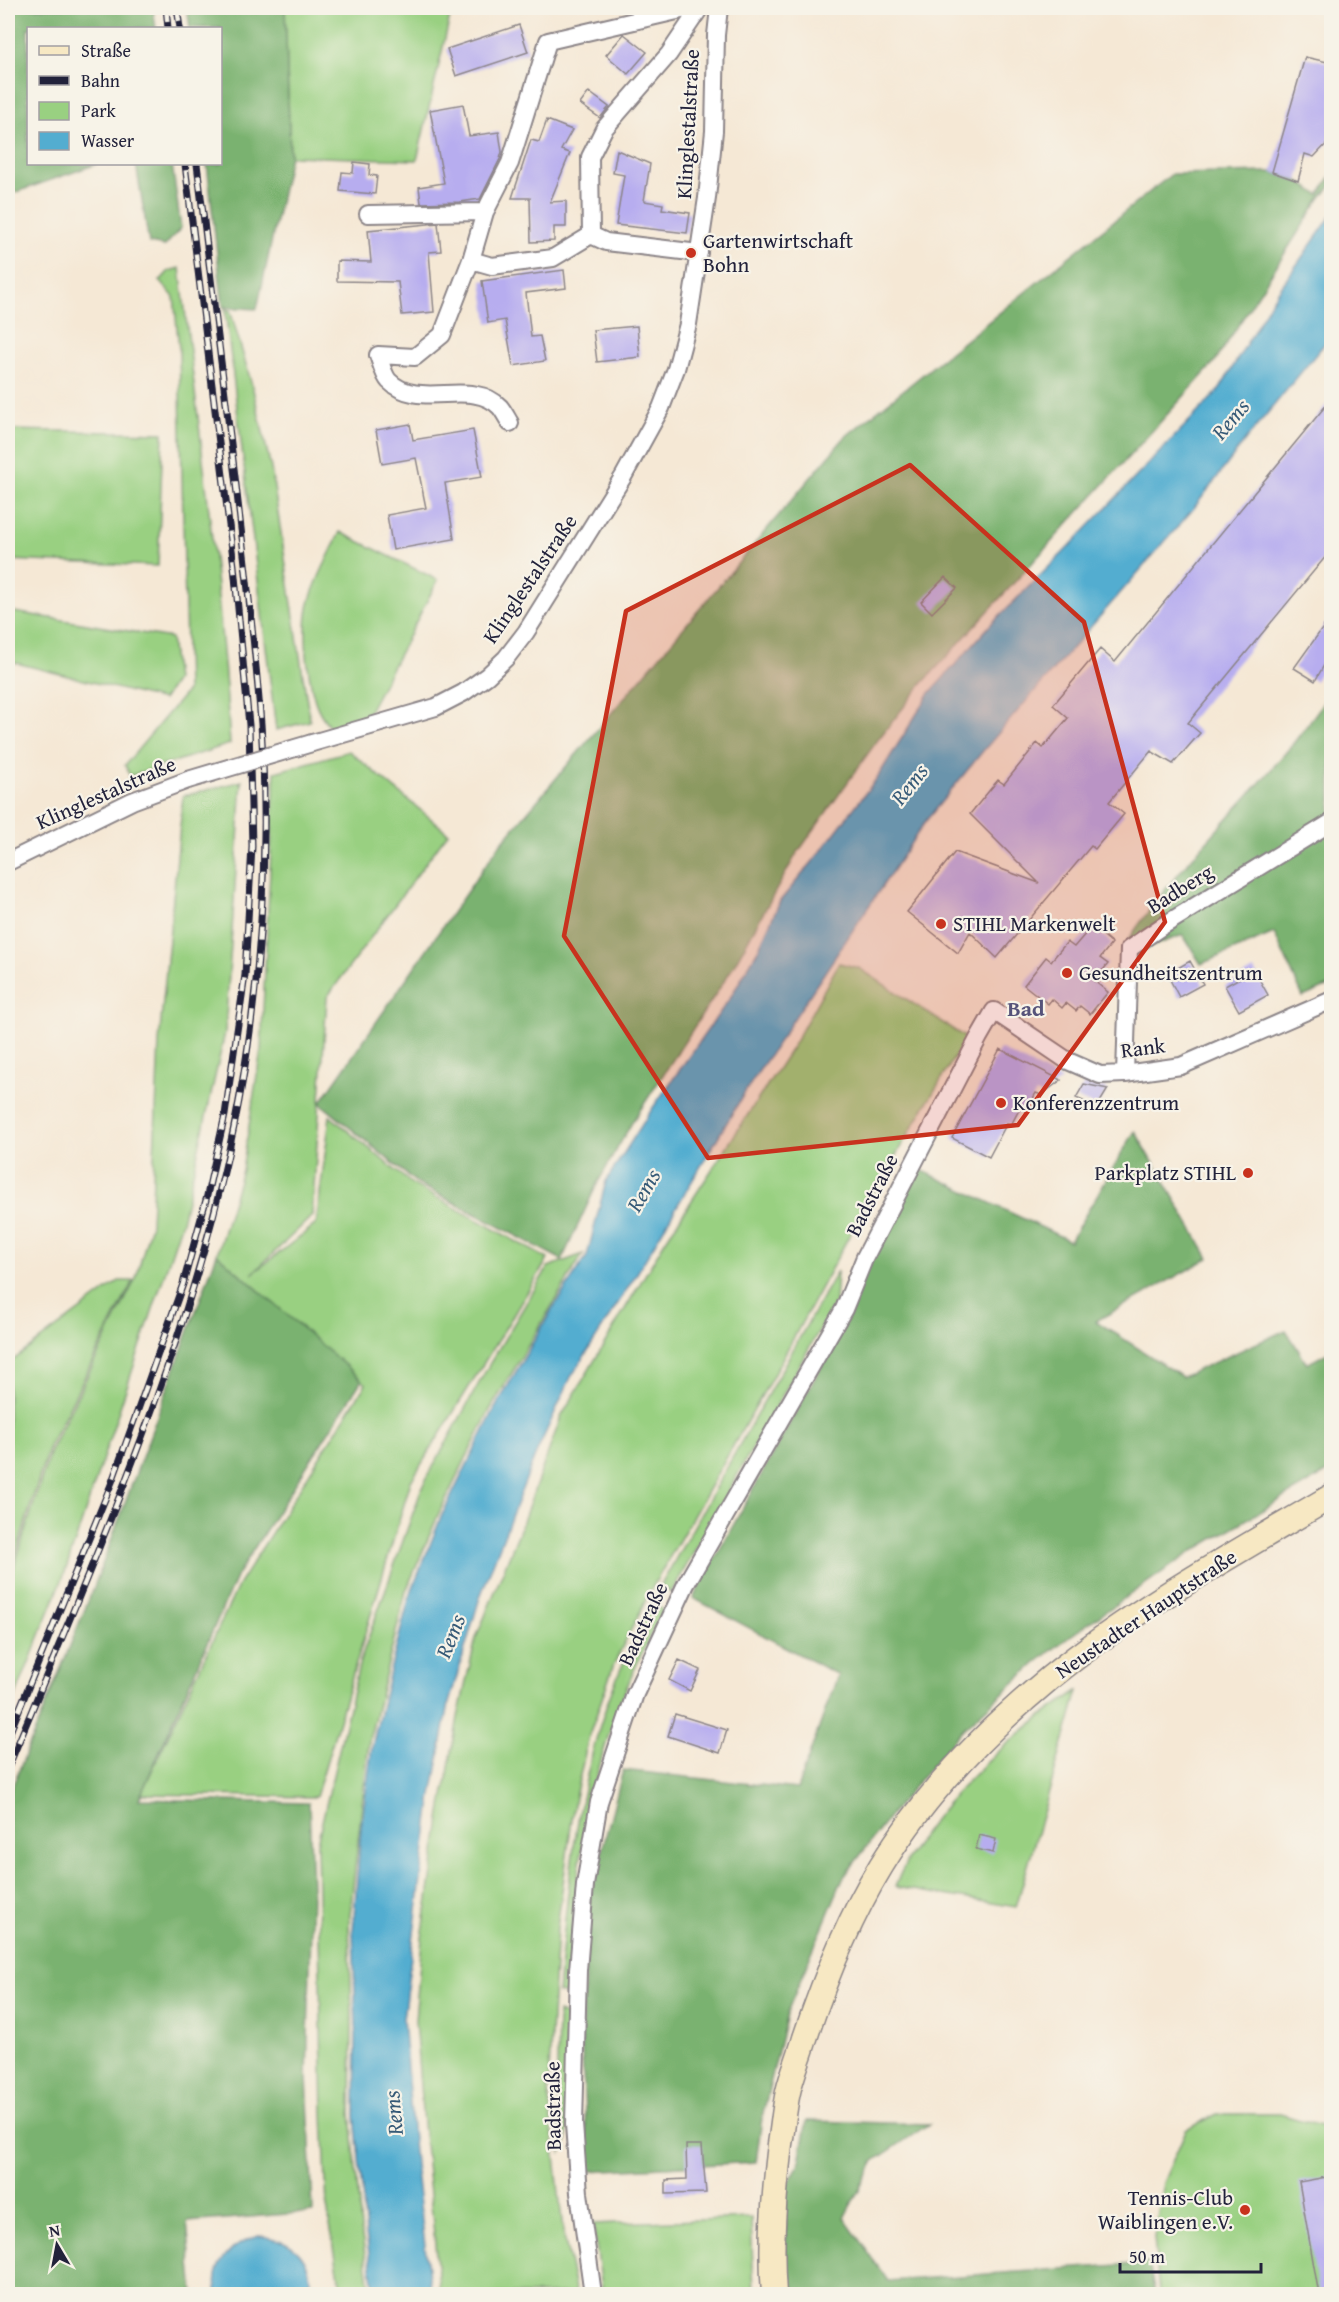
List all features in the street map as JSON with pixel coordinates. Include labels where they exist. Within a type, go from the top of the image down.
[{"type":"street","points":[[510,423],[500,407],[484,397],[458,393],[412,394],[389,381],[378,355],[415,357],[442,335],[471,260],[485,212],[510,163],[548,41],[690,8]]},
{"type":"street","points":[[591,235],[590,157],[604,129],[669,54],[700,8]]},
{"type":"street","name":"Klinglestalstraße","points":[[8,862],[132,801],[188,780],[436,707],[487,676],[506,658],[526,632],[616,487],[661,408],[676,369],[688,324],[707,198],[714,131],[716,35],[719,8]]},
{"type":"street","points":[[368,214],[485,212]]},
{"type":"street","points":[[471,260],[492,266],[553,258],[591,235]]},
{"type":"street","points":[[591,235],[606,242],[699,253]]},
{"type":"street","name":"Badberg","points":[[1125,1074],[1129,949],[1332,822]]},
{"type":"street","name":"Rank","points":[[979,1037],[994,1011],[1068,1061],[1100,1075],[1125,1074],[1181,1066],[1332,1000]]},
{"type":"street","name":"Badstraße","points":[[593,2295],[579,2193],[574,2124],[576,2003],[585,1885],[599,1802],[635,1694],[686,1584],[844,1309],[865,1257],[979,1037]]},
{"type":"street","name":"Neustadter Hauptstraße","points":[[774,2295],[772,2215],[788,2093],[825,1977],[881,1866],[913,1820],[948,1778],[998,1725],[1051,1677],[1188,1581],[1332,1496]]},
{"type":"highlighted area","points":[[910,465],[1084,622],[1165,922],[1018,1125],[708,1158],[564,936],[626,611]]},
{"type":"green space","points":[[8,8],[153,8],[156,27],[27,27],[27,165],[94,165],[8,195]]},
{"type":"green space","points":[[187,8],[285,8],[290,156],[257,309],[223,307],[207,165],[222,165],[222,27],[190,27]]},
{"type":"green space","points":[[285,8],[452,8],[417,160],[290,156]]},
{"type":"green space","points":[[136,165],[172,165],[181,228],[165,246],[149,243]]},
{"type":"green space","points":[[1272,172],[1298,181],[1319,195],[1331,176],[1331,187],[1321,197],[1214,363],[922,684],[877,741],[796,855],[730,972],[633,1121],[597,1184],[562,1260],[417,1183],[320,1103],[498,847],[845,437],[1172,174]]},
{"type":"green space","points":[[180,268],[215,565],[230,744],[130,776],[125,765],[187,691],[179,349],[174,297],[160,281],[169,271]]},
{"type":"green space","points":[[225,309],[230,310],[252,385],[271,468],[310,721],[276,730]]},
{"type":"green space","points":[[8,430],[163,433],[158,566],[8,560]]},
{"type":"green space","points":[[340,532],[438,580],[367,715],[331,728],[318,708],[312,690],[306,650],[306,623],[313,591]]},
{"type":"green space","points":[[8,611],[171,638],[176,680],[163,700],[8,661]]},
{"type":"green space","points":[[1331,692],[1331,985],[1303,997],[1274,933],[1201,964],[1183,935],[1136,952],[1127,942],[1145,916],[1184,867],[1287,751]]},
{"type":"green space","points":[[349,751],[448,833],[327,997],[312,1216],[252,1274],[316,1224],[330,1116],[412,1184],[548,1259],[411,1481],[316,1797],[141,1794],[239,1584],[366,1384],[217,1254],[242,1170],[261,1049],[275,772]]},
{"type":"green space","points":[[242,781],[225,1033],[182,1222],[64,1575],[8,1715],[8,1587],[50,1451],[136,1278],[151,1224],[159,1042],[183,796]]},
{"type":"green space","points":[[839,963],[859,968],[966,1038],[867,1203],[769,1383],[651,1590],[614,1664],[589,1736],[575,1797],[557,1928],[548,2090],[563,2231],[576,2294],[440,2294],[415,2021],[422,1938],[441,1813],[458,1717],[476,1638],[519,1532],[561,1417],[664,1243],[794,1044]]},
{"type":"green space","points":[[1135,1131],[1209,1258],[1096,1321],[1182,1377],[1286,1330],[1307,1364],[1331,1351],[1331,1470],[1193,1551],[1066,1639],[962,1730],[900,1803],[843,1878],[788,2010],[762,2118],[756,2162],[588,2171],[581,2035],[590,1896],[623,1770],[797,1789],[838,1675],[693,1598],[852,1311],[862,1257],[917,1168],[1070,1241]]},
{"type":"green space","points":[[217,1254],[362,1380],[237,1575],[139,1799],[309,1803],[312,1889],[307,2076],[313,2212],[187,2222],[194,2294],[8,2294],[8,1797],[94,1587]]},
{"type":"green space","points":[[583,1254],[491,1408],[439,1513],[406,1591],[369,1741],[349,1924],[352,2018],[351,2113],[361,2229],[371,2294],[342,2294],[327,2207],[317,1843],[360,1661],[423,1485],[490,1363],[548,1267]]},
{"type":"green space","points":[[837,1271],[835,1302],[671,1593],[661,1585]]},
{"type":"green space","points":[[119,1281],[133,1281],[48,1449],[8,1580],[8,1364]]},
{"type":"green space","points":[[651,1603],[663,1610],[625,1691],[603,1754],[581,1857],[567,1995],[558,1993],[574,1847],[587,1774],[607,1704]]},
{"type":"green space","points":[[1078,1691],[1016,1907],[895,1887],[908,1859],[926,1831],[972,1777],[1025,1729]]},
{"type":"green space","points":[[558,2012],[566,2015],[567,2142],[561,2152],[557,2070]]},
{"type":"green space","name":"Tennis-Club Waiblingen e.V.","points":[[1217,2114],[1280,2114],[1331,2129],[1331,2294],[1159,2294],[1154,2237],[1163,2183],[1186,2130]]},
{"type":"green space","points":[[807,2121],[929,2124],[874,2161],[844,2218],[888,2281],[1149,2263],[1155,2294],[786,2294],[786,2187],[798,2166]]},
{"type":"green space","points":[[751,2218],[754,2294],[603,2294],[593,2224]]},
{"type":"water","name":"Rems","points":[[1331,216],[1331,336],[1247,438],[1194,508],[983,751],[925,822],[745,1092],[636,1275],[571,1377],[535,1456],[480,1597],[449,1703],[431,1801],[403,2019],[415,2164],[431,2294],[375,2294],[366,2233],[355,2116],[356,2029],[353,1930],[361,1827],[372,1747],[391,1667],[410,1595],[441,1517],[495,1408],[553,1308],[587,1256],[606,1181],[652,1109],[730,998],[757,952],[780,901],[877,778],[929,694],[992,623],[1063,553],[1220,389],[1272,300]]},
{"type":"water","points":[[259,2236],[283,2241],[299,2253],[308,2270],[310,2294],[217,2294],[215,2283],[217,2273],[225,2256],[240,2244]]},
{"type":"building","points":[[519,25],[528,52],[456,76],[447,49]]},
{"type":"building","points":[[624,34],[647,52],[628,74],[606,55]]},
{"type":"building","points":[[1305,57],[1332,63],[1332,138],[1314,157],[1305,154],[1298,181],[1272,172]]},
{"type":"building","points":[[589,92],[609,107],[600,118],[580,104]]},
{"type":"building","points":[[463,104],[469,136],[499,132],[502,152],[500,159],[480,199],[421,203],[419,187],[444,183],[430,110]]},
{"type":"building","points":[[547,120],[572,130],[561,150],[570,153],[550,202],[566,201],[566,227],[554,227],[554,241],[531,242],[530,198],[512,198],[531,140],[539,142]]},
{"type":"building","points":[[617,150],[650,164],[644,201],[663,204],[662,209],[690,213],[687,233],[616,225],[624,175],[613,173]]},
{"type":"building","points":[[354,162],[370,164],[369,175],[377,176],[375,194],[340,191],[342,172],[353,173]]},
{"type":"building","points":[[438,223],[441,251],[429,252],[434,312],[402,315],[398,282],[337,281],[337,261],[371,262],[368,230]]},
{"type":"building","points":[[564,270],[566,288],[526,293],[531,337],[540,336],[545,361],[513,366],[505,320],[488,323],[482,281]]},
{"type":"building","points":[[637,326],[640,357],[597,362],[593,330]]},
{"type":"building","points":[[1332,398],[1332,549],[1188,723],[1200,733],[1173,764],[1151,751],[1109,802],[1124,814],[1095,849],[1091,846],[997,958],[970,932],[958,953],[907,912],[955,852],[1039,883],[970,814],[998,780],[1004,784],[1037,743],[1043,748],[1068,718],[1053,705],[1100,649],[1115,662]]},
{"type":"building","points":[[410,424],[413,440],[473,430],[482,477],[445,483],[454,539],[393,550],[387,515],[426,508],[416,458],[382,464],[376,430]]},
{"type":"building","points":[[945,577],[957,588],[932,613],[921,602]]},
{"type":"building","points":[[1332,615],[1332,651],[1315,681],[1294,668]]},
{"type":"building","name":"Gesundheitszentrum","points":[[1092,926],[1112,943],[1100,958],[1108,964],[1094,981],[1108,992],[1090,1014],[1080,1006],[1076,1011],[1066,1003],[1062,1008],[1052,999],[1048,1004],[1024,985],[1046,957],[1051,961],[1067,942],[1074,947]]},
{"type":"building","points":[[1190,961],[1203,984],[1179,997],[1167,974]]},
{"type":"building","points":[[1254,970],[1268,995],[1239,1011],[1225,986]]},
{"type":"building","name":"Konferenzzentrum","points":[[1000,1049],[1061,1080],[1041,1095],[1036,1093],[1026,1111],[1020,1108],[1011,1125],[1007,1123],[989,1157],[952,1138]]},
{"type":"building","points":[[1084,1084],[1108,1089],[1097,1107],[1076,1098]]},
{"type":"building","points":[[679,1660],[700,1670],[690,1691],[669,1680]]},
{"type":"building","points":[[675,1714],[727,1730],[720,1753],[668,1736]]},
{"type":"building","points":[[979,1835],[996,1839],[993,1853],[976,1849]]},
{"type":"building","points":[[686,2145],[702,2145],[706,2193],[666,2194],[666,2180],[687,2179]]},
{"type":"building","points":[[1332,2176],[1332,2295],[1319,2295],[1299,2182]]},
{"type":"railway","points":[[166,8],[168,27]]},
{"type":"railway","points":[[177,8],[180,27]]},
{"type":"railway","points":[[8,1737],[112,1482],[183,1284],[206,1200],[225,1115],[245,975],[252,846],[249,725],[234,566],[185,165]]},
{"type":"railway","points":[[8,1768],[117,1503],[182,1324],[209,1233],[231,1140],[253,1006],[263,885],[264,804],[261,724],[246,574],[197,165]]},
{"type":"place","name":"Gartenwirtschaft Bohn","points":[[691,253]]},
{"type":"place","name":"STIHL Markenwelt","points":[[941,924]]},
{"type":"place","name":"Gesundheitszentrum","points":[[1067,973]]},
{"type":"place","name":"Konferenzzentrum","points":[[1001,1103]]},
{"type":"place","name":"Parkplatz STIHL","points":[[1248,1173]]},
{"type":"place","name":"Tennis-Club Waiblingen e.V.","points":[[1245,2210]]},
{"type":"district","name":"Bad","points":[[1026,1008]]}]
